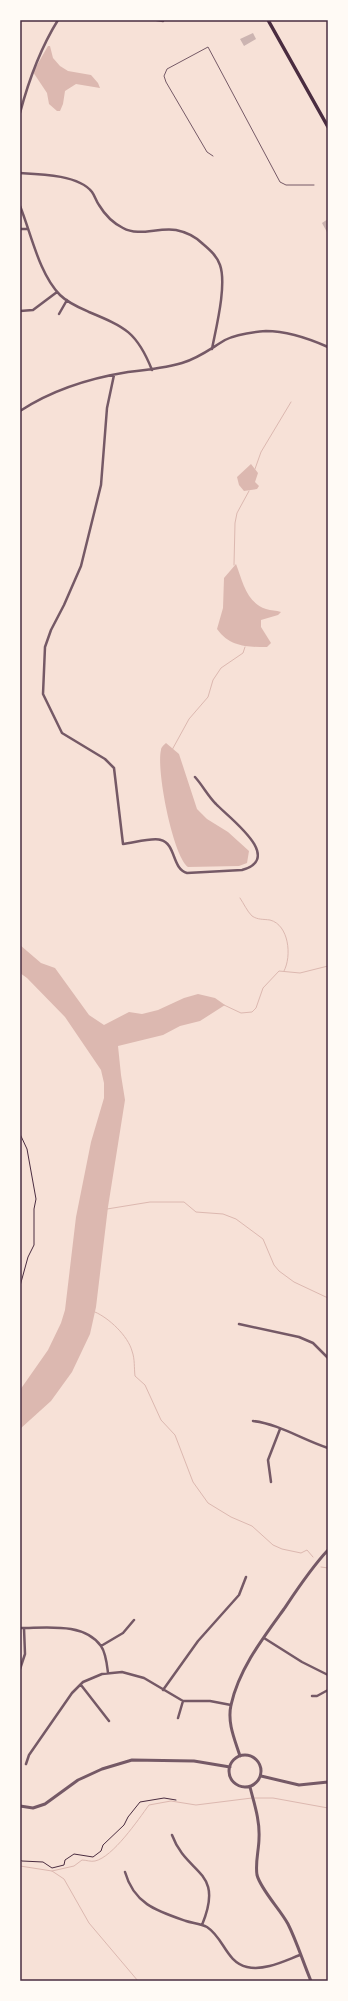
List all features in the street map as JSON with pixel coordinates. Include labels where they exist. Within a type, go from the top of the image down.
[{"type":"main road","points":[[268,20],[328,127]]},
{"type":"street","points":[[20,112],[34,65],[46,39],[58,20]]},
{"type":"street","points":[[157,20],[163,21]]},
{"type":"street","points":[[20,173],[66,179],[83,184],[91,191],[99,206],[108,217],[115,224],[130,232],[177,230],[196,238],[208,248],[218,260],[222,271],[220,307],[212,350]]},
{"type":"street","points":[[20,206],[42,265],[57,292],[67,300],[126,330],[138,342],[152,370]]},
{"type":"street","points":[[20,229],[28,229]]},
{"type":"street","points":[[20,311],[33,310],[57,292]]},
{"type":"street","points":[[59,314],[67,300]]},
{"type":"street","points":[[20,411],[67,388],[114,375],[152,370],[193,360],[212,350],[226,340],[240,335],[268,331],[303,338],[328,347]]},
{"type":"street","points":[[114,375],[107,408],[101,486],[81,566],[48,635],[44,658],[43,694],[62,733],[105,760],[114,768],[123,844],[161,840],[169,847],[180,868],[187,873],[242,870],[253,864],[258,854],[254,843],[245,831],[215,804],[195,777]]},
{"type":"street","points":[[239,1324],[299,1337],[313,1343],[328,1358]]},
{"type":"street","points":[[253,1421],[266,1422],[310,1442],[328,1448]]},
{"type":"street","points":[[272,1482],[268,1460],[280,1429]]},
{"type":"street","points":[[240,1756],[231,1725],[231,1705],[241,1678],[264,1638],[315,1564],[328,1550]]},
{"type":"street","points":[[163,1690],[198,1641],[239,1595],[246,1577]]},
{"type":"street","points":[[102,1646],[123,1633],[134,1620]]},
{"type":"street","points":[[20,1628],[80,1630],[92,1637],[102,1646],[108,1673]]},
{"type":"street","points":[[20,1669],[25,1654],[24,1628]]},
{"type":"street","points":[[264,1638],[302,1662],[328,1675]]},
{"type":"street","points":[[26,1764],[29,1755],[72,1693],[81,1685],[102,1674],[122,1672],[144,1678],[183,1700],[210,1701],[231,1705]]},
{"type":"street","points":[[81,1685],[109,1721]]},
{"type":"street","points":[[312,1696],[317,1696],[328,1690]]},
{"type":"street","points":[[178,1718],[183,1700]]},
{"type":"street","points":[[240,1756],[250,1756],[258,1761],[261,1776],[255,1784],[241,1787],[233,1781],[230,1767],[232,1762],[240,1756]]},
{"type":"street","points":[[20,1806],[33,1808],[45,1804],[78,1780],[102,1769],[132,1760],[194,1761],[230,1767]]},
{"type":"street","points":[[261,1776],[299,1785],[328,1782]]},
{"type":"street","points":[[250,1786],[258,1819],[259,1838],[256,1863],[258,1876],[262,1887],[274,1901],[288,1924],[311,1981]]},
{"type":"street","points":[[172,1836],[177,1848],[198,1868],[206,1882],[210,1895],[209,1908],[202,1925]]},
{"type":"street","points":[[125,1872],[130,1886],[138,1897],[150,1906],[174,1917],[207,1927],[232,1960],[245,1967],[258,1969],[300,1955]]},
{"type":"lane","points":[[214,156],[207,152],[166,82],[164,76],[167,69],[208,47],[280,182],[286,185],[314,185]]},
{"type":"path","points":[[20,1134],[27,1149],[36,1199],[34,1209],[34,1245],[28,1257],[20,1286]]},
{"type":"path","points":[[20,1860],[43,1862],[52,1868],[64,1865],[65,1860],[74,1854],[93,1858],[98,1854],[103,1845],[124,1826],[128,1817],[140,1802],[164,1798],[176,1800]]},
{"type":"shaded area","points":[[48,46],[50,46],[53,58],[60,66],[68,71],[91,75],[98,83],[100,88],[76,84],[65,91],[63,104],[60,111],[57,111],[49,104],[47,93],[33,72]]},
{"type":"shaded area","points":[[251,464],[258,473],[255,482],[259,486],[257,489],[244,491],[239,485],[237,477]]},
{"type":"shaded area","points":[[236,564],[246,591],[254,602],[266,609],[281,612],[278,615],[261,620],[261,627],[271,643],[267,647],[253,647],[233,643],[222,635],[217,629],[223,608],[224,578]]},
{"type":"shaded area","points":[[166,743],[179,754],[197,809],[207,819],[228,832],[249,851],[247,863],[239,866],[188,867],[182,860],[172,830],[163,793],[160,760],[161,749]]},
{"type":"shaded area","points":[[20,945],[41,963],[55,968],[89,1015],[104,1025],[129,1012],[142,1014],[158,1010],[184,998],[198,994],[215,998],[225,1005],[200,1021],[180,1026],[163,1035],[118,1046],[125,1100],[108,1207],[96,1307],[90,1334],[72,1372],[51,1401],[20,1429],[20,1390],[48,1350],[61,1323],[65,1310],[76,1217],[91,1142],[104,1098],[104,1083],[101,1070],[65,1017],[27,978],[20,973]]},
{"type":"building","points":[[253,33],[256,39],[244,46],[240,39]]},
{"type":"building","points":[[328,219],[328,234],[322,223]]},
{"type":"waterway","points":[[255,469],[261,452],[291,402]]},
{"type":"waterway","points":[[234,565],[235,523],[237,513],[249,491]]},
{"type":"waterway","points":[[172,750],[189,719],[208,697],[213,680],[221,668],[243,653],[245,647]]},
{"type":"waterway","points":[[240,898],[252,916],[276,923],[285,934],[288,957],[284,971]]},
{"type":"waterway","points":[[224,1005],[241,1013],[252,1012],[256,1008],[263,988],[279,971],[300,973],[328,966]]},
{"type":"waterway","points":[[107,1209],[150,1202],[184,1202],[196,1212],[223,1214],[236,1219],[263,1239],[274,1265],[279,1271],[294,1282],[328,1298]]},
{"type":"waterway","points":[[95,1312],[112,1323],[130,1345],[134,1360],[135,1376],[145,1385],[161,1420],[175,1435],[193,1482],[208,1503],[231,1517],[252,1526],[273,1545],[282,1549],[301,1553],[307,1550],[313,1557]]},
{"type":"waterway","points":[[321,1567],[328,1568]]},
{"type":"waterway","points":[[52,1871],[74,1866],[82,1860],[95,1861],[102,1858],[125,1837],[149,1805],[171,1801],[196,1805],[252,1798]]},
{"type":"waterway","points":[[255,1798],[273,1798],[328,1808]]},
{"type":"waterway","points":[[20,1866],[52,1871],[64,1879],[89,1923],[138,1981]]}]
